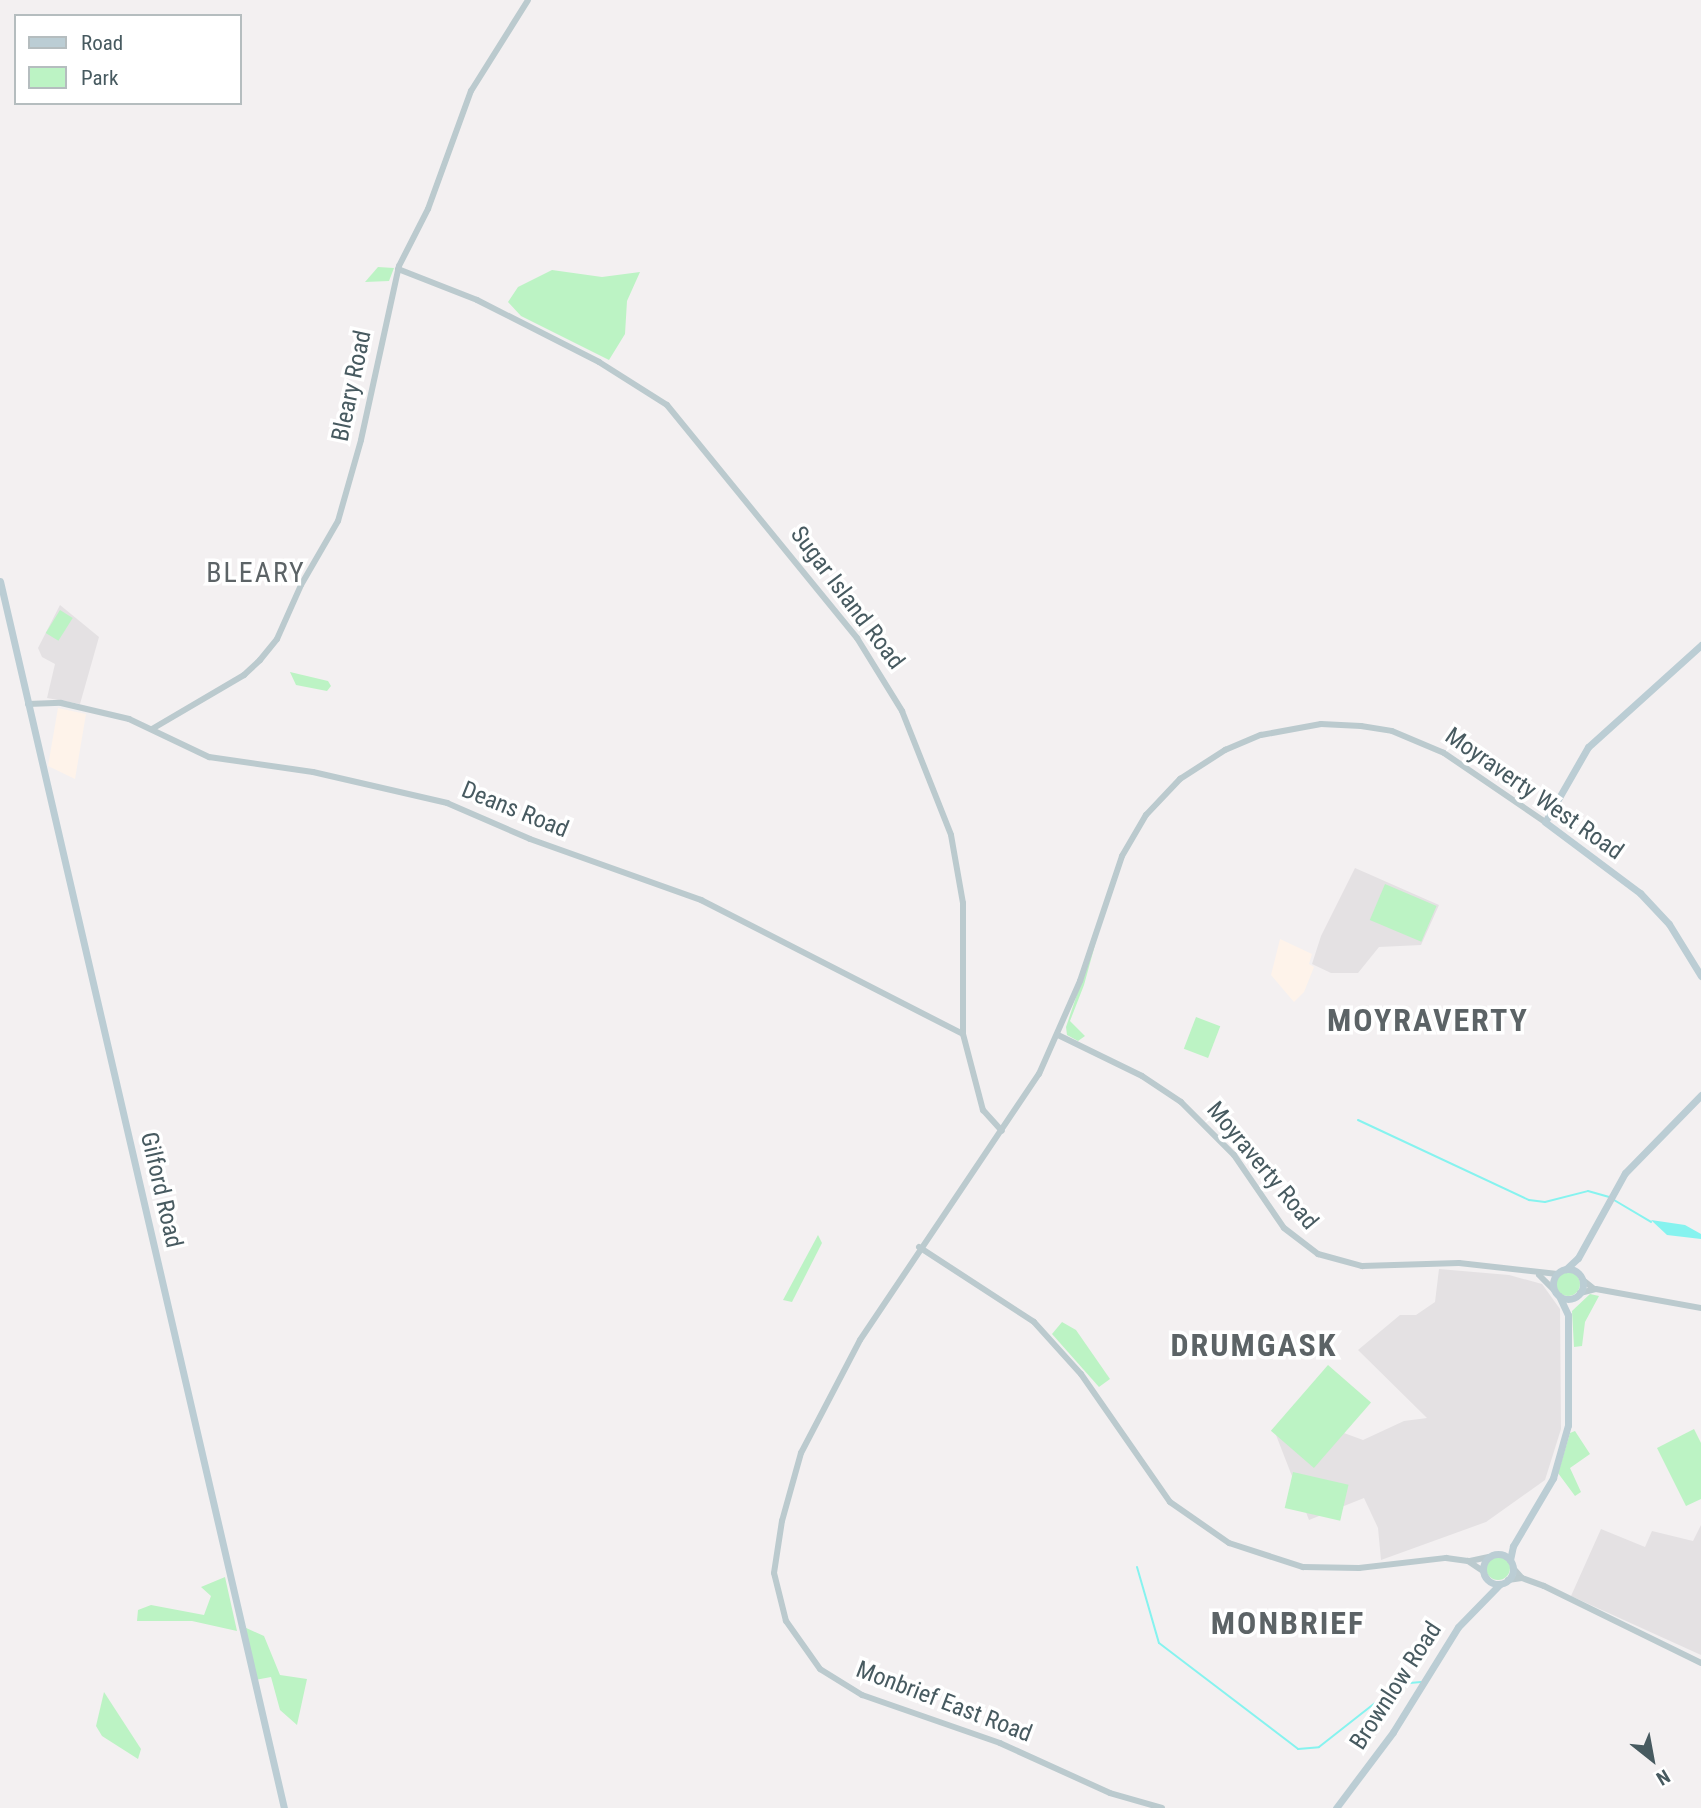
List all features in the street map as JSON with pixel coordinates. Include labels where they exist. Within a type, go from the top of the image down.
[{"type":"main road","name":"Gilford Road","points":[[0,581],[284,1808]]},
{"type":"main road","points":[[1545,822],[1588,747],[1701,645]]},
{"type":"main road","name":"Moyraverty West Road","points":[[1545,822],[1640,893],[1669,924],[1701,976]]},
{"type":"main road","points":[[1508,1580],[1520,1535],[1554,1474],[1568,1425],[1568,1315],[1557,1293],[1556,1274],[1578,1258],[1610,1195],[1664,1132],[1701,1095]]},
{"type":"main road","points":[[1568,1315],[1578,1295],[1581,1277],[1578,1258]]},
{"type":"main road","points":[[1566,1269],[1581,1277]]},
{"type":"main road","points":[[1557,1293],[1578,1295]]},
{"type":"main road","points":[[1492,1556],[1520,1535]]},
{"type":"main road","points":[[1492,1556],[1512,1564]]},
{"type":"main road","name":"Brownlow Road","points":[[1482,1597],[1485,1575],[1492,1556]]},
{"type":"main road","points":[[1485,1575],[1500,1584]]},
{"type":"main road","name":"Brownlow Road","points":[[1330,1808],[1342,1797],[1393,1732],[1420,1684],[1482,1597],[1508,1580]]},
{"type":"main road","name":"Brownlow Road","points":[[1336,1808],[1342,1797]]},
{"type":"street","name":"Bleary Road","points":[[152,729],[244,675],[282,629],[301,585],[343,510],[398,269],[428,209],[471,92],[527,0]]},
{"type":"street","name":"Sugar Island Road","points":[[398,269],[477,300],[587,356],[667,405],[849,628],[902,711],[951,835],[963,903],[963,1034],[983,1110],[1002,1131]]},
{"type":"street","name":"Deans Road","points":[[28,704],[82,707],[152,729],[209,757],[313,772],[447,803],[530,839],[671,887],[963,1034]]},
{"type":"street","name":"Moyraverty West Road","points":[[1002,1131],[1058,1035],[1080,981],[1111,882],[1136,831],[1180,779],[1242,742],[1279,730],[1321,724],[1392,731],[1457,760],[1545,822]]},
{"type":"street","name":"Moyraverty Road","points":[[1058,1035],[1147,1079],[1181,1102],[1234,1155],[1284,1228],[1315,1252],[1362,1266],[1459,1263],[1537,1275],[1556,1274]]},
{"type":"street","name":"Monbrief East Road","points":[[1002,1131],[919,1247],[835,1383],[801,1453],[782,1521],[774,1573],[786,1621],[806,1655],[847,1689],[1000,1743],[1102,1790],[1162,1808]]},
{"type":"street","points":[[919,1247],[1034,1322],[1081,1374],[1127,1445],[1184,1515],[1249,1553],[1291,1565],[1334,1570],[1446,1558],[1468,1561],[1492,1556]]},
{"type":"street","points":[[1537,1275],[1557,1293]]},
{"type":"street","points":[[1581,1277],[1596,1290]]},
{"type":"street","points":[[1578,1295],[1596,1290],[1701,1308]]},
{"type":"street","points":[[1468,1561],[1485,1575]]},
{"type":"street","points":[[1512,1564],[1522,1578]]},
{"type":"street","points":[[1508,1580],[1522,1578],[1544,1586],[1701,1663]]},
{"type":"shaded area","points":[[60,605],[99,637],[80,704],[47,698],[55,664],[42,657],[38,648]]},
{"type":"shaded area","points":[[58,708],[86,714],[75,779],[48,766]]},
{"type":"shaded area","points":[[1355,868],[1439,905],[1421,945],[1379,947],[1358,973],[1331,973],[1312,964],[1321,936]]},
{"type":"shaded area","points":[[1280,939],[1312,954],[1309,964],[1314,967],[1304,992],[1294,1002],[1271,975]]},
{"type":"shaded area","points":[[1439,1269],[1509,1275],[1542,1284],[1560,1309],[1561,1429],[1545,1480],[1486,1522],[1381,1560],[1378,1528],[1364,1498],[1309,1520],[1276,1435],[1334,1411],[1344,1433],[1363,1440],[1404,1421],[1427,1418],[1358,1350],[1400,1315],[1416,1315],[1435,1302]]},
{"type":"shaded area","points":[[1701,1525],[1701,1655],[1571,1596],[1601,1529],[1645,1547],[1652,1531],[1693,1541]]},
{"type":"green space","points":[[378,267],[394,268],[389,281],[365,282]]},
{"type":"green space","points":[[552,270],[602,277],[640,272],[627,301],[625,334],[609,360],[521,316],[508,302],[518,287]]},
{"type":"green space","points":[[60,610],[73,618],[58,641],[46,633]]},
{"type":"green space","points":[[290,672],[328,681],[331,686],[327,691],[296,685]]},
{"type":"green space","points":[[1385,884],[1437,906],[1421,942],[1370,920]]},
{"type":"green space","points":[[1101,923],[1084,985],[1070,1021],[1085,1036],[1078,1041],[1067,1035],[1066,1027]]},
{"type":"green space","points":[[1196,1017],[1220,1026],[1208,1058],[1184,1049]]},
{"type":"green space","points":[[818,1235],[822,1243],[792,1302],[783,1300]]},
{"type":"green space","points":[[1568,1272],[1579,1279],[1580,1284],[1573,1295],[1568,1296],[1557,1289],[1556,1284],[1563,1273]]},
{"type":"green space","points":[[1590,1294],[1599,1296],[1585,1322],[1582,1346],[1574,1347],[1572,1311]]},
{"type":"green space","points":[[1062,1322],[1076,1330],[1110,1379],[1099,1387],[1052,1334]]},
{"type":"green space","points":[[1328,1365],[1371,1402],[1314,1468],[1271,1431]]},
{"type":"green space","points":[[1694,1429],[1701,1443],[1701,1499],[1686,1506],[1657,1448]]},
{"type":"green space","points":[[1575,1431],[1590,1454],[1570,1468],[1581,1492],[1575,1496],[1558,1473],[1570,1433]]},
{"type":"green space","points":[[1293,1472],[1349,1485],[1340,1521],[1285,1508]]},
{"type":"green space","points":[[1498,1556],[1509,1563],[1510,1568],[1503,1579],[1498,1580],[1487,1573],[1486,1568],[1493,1557]]},
{"type":"green space","points":[[225,1577],[237,1631],[192,1621],[137,1621],[138,1610],[151,1605],[204,1615],[211,1596],[201,1587]]},
{"type":"green space","points":[[244,1627],[264,1636],[280,1675],[307,1679],[297,1725],[280,1710],[271,1677],[255,1680]]},
{"type":"green space","points":[[104,1692],[141,1749],[138,1759],[102,1736],[96,1726]]},
{"type":"water","points":[[1651,1220],[1685,1225],[1701,1234],[1701,1239],[1667,1235]]},
{"type":"waterway","points":[[1358,1120],[1529,1200],[1545,1202],[1588,1191],[1609,1197]]},
{"type":"waterway","points":[[1614,1200],[1651,1222]]},
{"type":"waterway","points":[[1137,1567],[1159,1643],[1298,1749],[1319,1747],[1399,1684],[1421,1682]]},
{"type":"district","name":"BLEARY","points":[[256,573]]},
{"type":"district","name":"MOYRAVERTY","points":[[1428,1020]]},
{"type":"district","name":"DRUMGASK","points":[[1254,1345]]},
{"type":"district","name":"MONBRIEF","points":[[1288,1623]]}]
